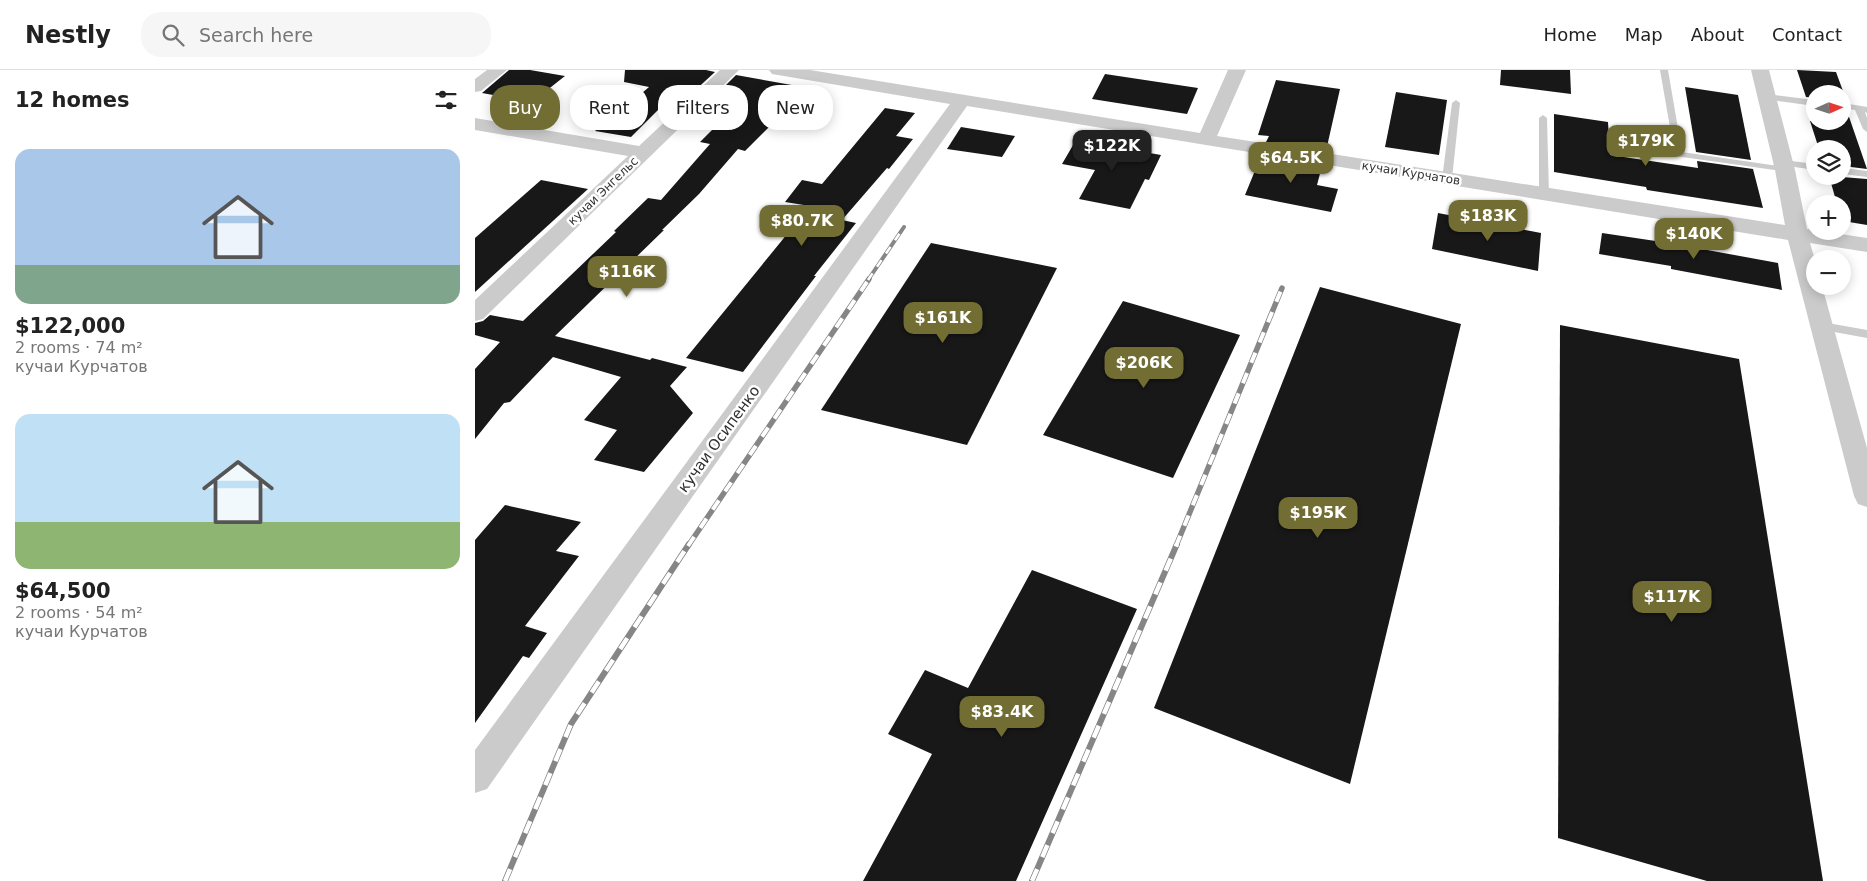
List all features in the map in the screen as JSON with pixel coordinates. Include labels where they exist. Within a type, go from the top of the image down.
[{"type":"street","points":[[475,87],[498,70]]},
{"type":"street","name":"кучаи Энгельс","points":[[475,313],[731,70]]},
{"type":"street","name":"кучаи Курчатов","points":[[778,70],[1544,195],[1867,244]]},
{"type":"street","points":[[874,85],[887,70]]},
{"type":"street","points":[[1206,140],[1237,70]]},
{"type":"street","points":[[1761,70],[1784,167],[1797,233],[1867,496]]},
{"type":"street","name":"кучаи Осипенко","points":[[475,777],[962,100]]},
{"type":"street","points":[[475,124],[643,153]]},
{"type":"lane","points":[[1664,70],[1678,154],[1784,167],[1806,167]]},
{"type":"lane","points":[[1767,97],[1806,102]]},
{"type":"lane","points":[[1447,179],[1456,103]]},
{"type":"lane","points":[[1863,109],[1867,129]]},
{"type":"lane","points":[[1543,118],[1544,195]]},
{"type":"lane","points":[[1851,172],[1867,174]]},
{"type":"lane","points":[[1822,326],[1867,334]]},
{"type":"building","points":[[509,70],[530,70],[565,76],[554,85],[491,85]]},
{"type":"building","points":[[625,70],[706,70],[715,72],[701,85],[658,85],[658,110],[648,120],[648,85],[624,82]]},
{"type":"building","points":[[1501,70],[1570,70],[1571,94],[1500,85]]},
{"type":"building","points":[[1797,70],[1836,72],[1841,85],[1806,85],[1806,97]]},
{"type":"building","points":[[1105,74],[1198,88],[1187,114],[1092,99]]},
{"type":"building","points":[[736,75],[792,85],[758,85],[758,130],[766,130],[745,151],[738,149],[699,194],[662,230],[664,230],[555,336],[650,360],[652,358],[687,367],[670,386],[693,413],[644,472],[594,460],[617,430],[584,420],[621,377],[553,357],[510,402],[504,403],[475,439],[475,369],[500,342],[475,335],[475,323],[483,321],[490,315],[523,321],[616,232],[614,231],[648,198],[661,200],[710,144],[700,142],[712,130],[748,130],[748,85],[726,85]]},
{"type":"building","points":[[1276,80],[1340,89],[1326,151],[1266,142],[1269,136],[1258,135]]},
{"type":"building","points":[[490,86],[490,94],[482,93]]},
{"type":"building","points":[[1685,87],[1738,95],[1751,160],[1696,152]]},
{"type":"building","points":[[1396,92],[1447,100],[1439,155],[1385,147]]},
{"type":"building","points":[[885,108],[915,113],[896,136],[913,139],[889,169],[887,168],[842,220],[856,223],[743,372],[686,358],[810,206],[785,202],[802,180],[822,184]]},
{"type":"building","points":[[1554,114],[1608,122],[1610,155],[1698,168],[1697,161],[1753,169],[1763,208],[1647,190],[1646,187],[1554,172]]},
{"type":"building","points":[[1851,123],[1867,169],[1851,167],[1851,140],[1816,140],[1813,130],[1851,130]]},
{"type":"building","points":[[961,127],[1015,136],[1002,157],[947,149]]},
{"type":"building","points":[[596,130],[638,130],[631,137]]},
{"type":"building","points":[[1076,140],[1161,155],[1149,180],[1145,179],[1130,209],[1079,199],[1095,170],[1062,164]]},
{"type":"building","points":[[1261,156],[1322,166],[1317,185],[1338,189],[1331,212],[1245,195]]},
{"type":"building","points":[[1851,178],[1867,179],[1867,225],[1851,222],[1851,195],[1834,195],[1832,185],[1851,185]]},
{"type":"building","points":[[541,180],[588,189],[475,292],[475,238]]},
{"type":"building","points":[[1438,213],[1541,233],[1538,271],[1432,249]]},
{"type":"building","points":[[1602,233],[1778,263],[1782,290],[1671,269],[1671,266],[1599,254]]},
{"type":"building","points":[[931,243],[1057,268],[967,445],[821,410]]},
{"type":"building","points":[[1320,287],[1461,324],[1350,784],[1154,708]]},
{"type":"building","points":[[1123,301],[1240,335],[1173,478],[1043,435]]},
{"type":"building","points":[[1560,325],[1739,359],[1823,881],[1707,881],[1558,838]]},
{"type":"building","points":[[505,505],[581,522],[556,551],[579,556],[525,626],[547,633],[529,658],[523,656],[475,723],[475,540]]},
{"type":"building","points":[[1032,570],[1137,609],[1016,881],[863,881],[932,754],[888,734],[925,670],[968,688]]},
{"type":"railway","points":[[868,280],[904,227]]},
{"type":"railway","points":[[688,546],[869,279]]},
{"type":"railway","points":[[1176,546],[1282,288]]},
{"type":"railway","points":[[505,881],[571,724],[689,544]]},
{"type":"railway","points":[[1032,881],[1177,544]]}]
